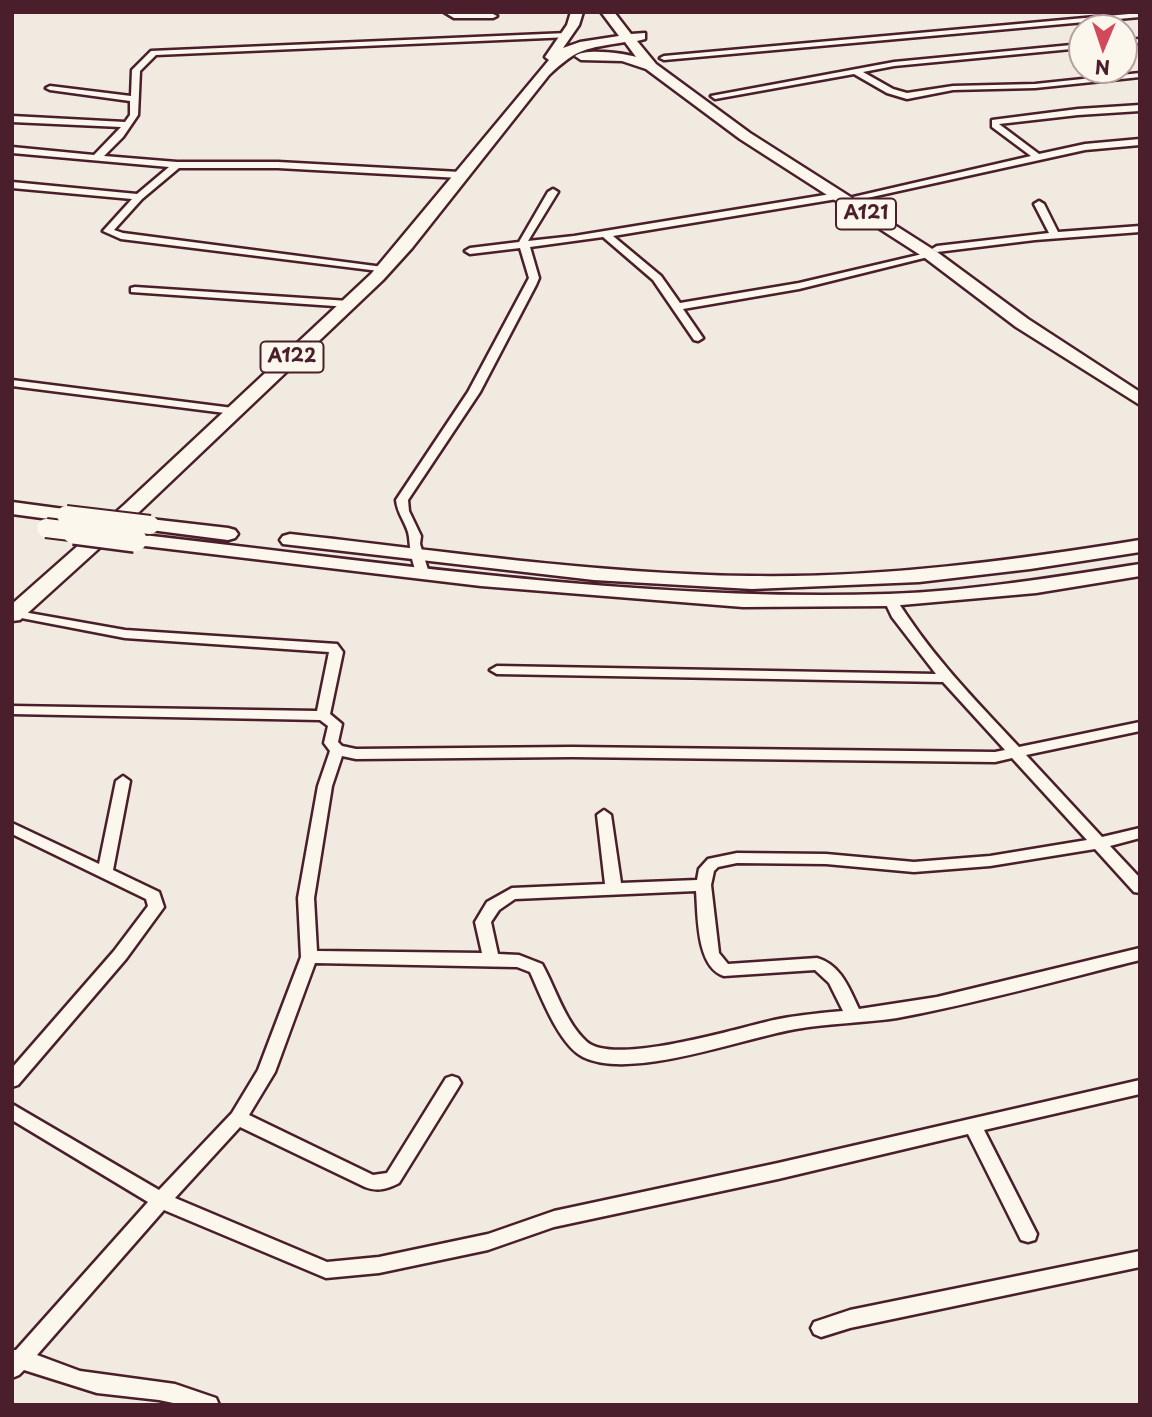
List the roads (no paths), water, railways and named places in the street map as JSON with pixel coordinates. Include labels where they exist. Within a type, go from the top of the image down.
[{"type":"highway","points":[[577,12],[558,54],[612,55],[658,63]]},
{"type":"highway","name":"A121","points":[[607,12],[658,63],[766,151],[934,252],[1140,385]]},
{"type":"highway","name":"A121","points":[[622,12],[632,35]]},
{"type":"highway","name":"A122","points":[[14,614],[131,509],[383,270],[406,245],[558,54],[580,46],[632,35]]},
{"type":"highway","name":"A121","points":[[658,63],[715,96],[859,197],[934,252],[1022,323],[1140,402]]},
{"type":"highway","points":[[12,508],[64,514],[143,532]]},
{"type":"highway","points":[[12,524],[143,532],[743,601],[890,600],[1036,587],[1140,568]]},
{"type":"highway","points":[[1014,566],[1140,530]]},
{"type":"highway","points":[[421,564],[696,581],[794,582],[920,575],[1014,566],[1140,546]]},
{"type":"street","points":[[448,12],[454,16],[494,24],[567,35]]},
{"type":"street","points":[[1049,12],[1068,18]]},
{"type":"street","points":[[658,63],[1068,19]]},
{"type":"street","points":[[96,158],[120,135],[134,115],[136,70],[154,54],[494,24]]},
{"type":"street","points":[[715,96],[894,64],[1068,47]]},
{"type":"street","points":[[856,71],[890,91],[907,96],[953,88],[1035,86],[1140,75]]},
{"type":"street","points":[[50,88],[136,99]]},
{"type":"street","points":[[1037,157],[995,125],[995,122],[1140,108]]},
{"type":"street","points":[[12,119],[125,125]]},
{"type":"street","points":[[859,197],[1086,147],[1140,142]]},
{"type":"street","points":[[12,150],[177,165],[278,165],[460,175]]},
{"type":"street","points":[[177,165],[108,228],[111,234],[383,270]]},
{"type":"street","points":[[12,185],[139,197]]},
{"type":"street","points":[[421,564],[415,536],[403,510],[402,500],[474,392],[531,285],[534,278],[523,245],[553,191]]},
{"type":"street","points":[[470,251],[605,234],[837,196]]},
{"type":"street","points":[[1039,204],[1055,235]]},
{"type":"street","points":[[677,307],[799,286],[934,252],[1055,235],[1140,229]]},
{"type":"street","points":[[605,234],[647,267],[698,338]]},
{"type":"street","points":[[135,290],[349,304]]},
{"type":"street","points":[[12,383],[233,411]]},
{"type":"street","points":[[890,600],[897,614],[947,678],[1140,888]]},
{"type":"street","points":[[14,614],[104,631],[332,647],[336,652],[323,716]]},
{"type":"street","points":[[497,670],[947,678]]},
{"type":"street","points":[[12,710],[323,716],[335,724],[331,743],[337,750],[356,754],[572,752],[995,757],[1140,726]]},
{"type":"street","points":[[14,1363],[238,1118],[266,1072],[309,957],[306,898],[325,786],[337,750]]},
{"type":"street","points":[[105,873],[123,780]]},
{"type":"street","points":[[604,815],[614,890]]},
{"type":"street","points":[[12,828],[153,896],[156,907],[120,955],[12,1080]]},
{"type":"street","points":[[854,1017],[826,967],[817,964],[724,970],[711,956],[703,885],[707,869],[713,863],[737,858],[826,859],[914,867],[989,861],[1099,843],[1140,833]]},
{"type":"street","points":[[491,959],[483,922],[493,906],[512,894],[703,885]]},
{"type":"street","points":[[309,957],[519,961],[536,968],[563,1021],[582,1048],[603,1055],[664,1052],[797,1022],[905,1010],[1140,954]]},
{"type":"street","points":[[238,1118],[371,1182],[383,1183],[393,1178],[452,1083]]},
{"type":"street","points":[[12,1111],[161,1200],[326,1270],[379,1265],[488,1242],[554,1219],[1140,1087]]},
{"type":"street","points":[[973,1126],[1028,1234]]},
{"type":"street","points":[[821,1328],[850,1319],[1140,1259]]},
{"type":"street","points":[[14,1363],[48,1367],[80,1380],[187,1394],[209,1405]]}]
